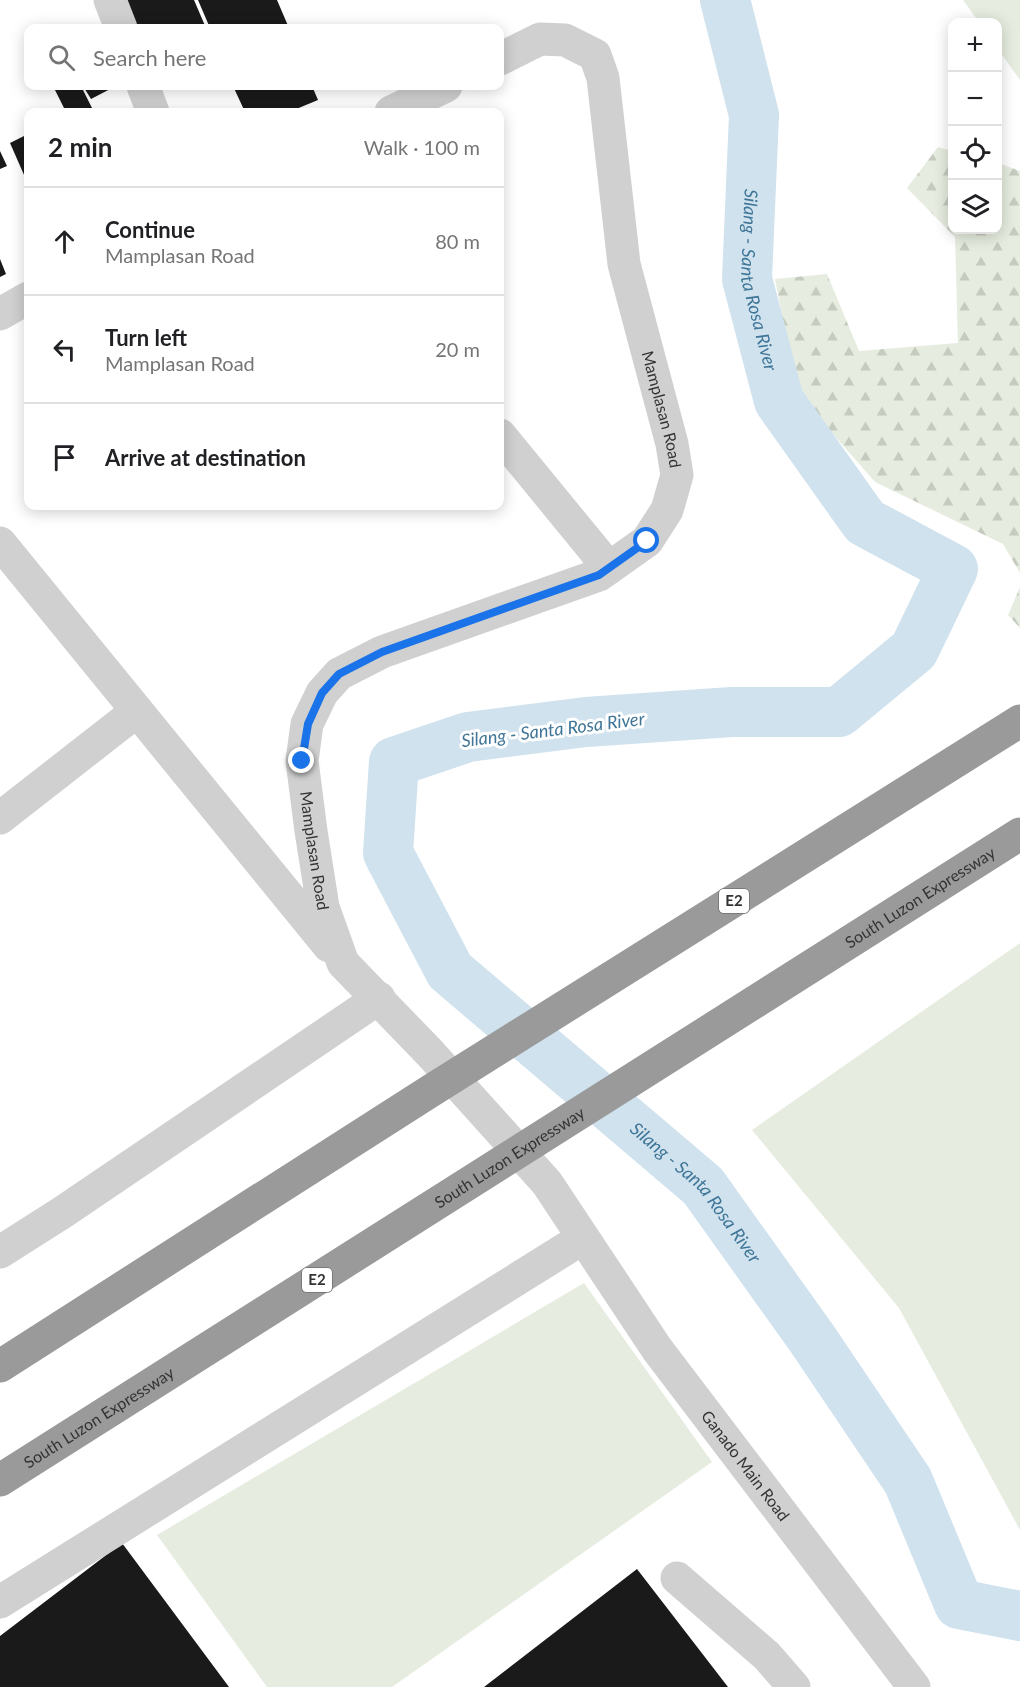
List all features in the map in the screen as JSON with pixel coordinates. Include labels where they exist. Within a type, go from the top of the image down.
[{"type":"highway","name":"E2","points":[[0,1366],[432,1090],[1020,721]]},
{"type":"highway","name":"South Luzon Expressway","points":[[0,1480],[1020,834]]},
{"type":"street","points":[[110,0],[119,24]]},
{"type":"street","name":"Mamplasan Road","points":[[504,57],[540,39],[565,40],[595,55],[603,78],[624,264],[672,444],[677,475],[667,510],[647,541],[599,575],[382,652],[339,674],[322,693],[308,724],[302,761],[323,907],[343,963],[430,1053],[547,1183],[583,1238]]},
{"type":"street","points":[[145,90],[151,108]]},
{"type":"street","points":[[399,108],[438,90]]},
{"type":"street","points":[[0,314],[24,300]]},
{"type":"street","points":[[504,440],[609,568]]},
{"type":"street","points":[[0,543],[343,963]]},
{"type":"street","points":[[0,818],[137,711]]},
{"type":"street","points":[[0,1252],[379,999]]},
{"type":"street","points":[[0,1602],[583,1238]]},
{"type":"street","name":"Ganado Main Road","points":[[583,1238],[657,1349],[914,1687]]},
{"type":"street","points":[[677,1578],[767,1656],[794,1687]]},
{"type":"green space","points":[[963,0],[1020,0],[1020,80],[1002,55],[1002,18],[976,18]]},
{"type":"green space","points":[[938,147],[948,150],[948,230],[907,188]]},
{"type":"green space","points":[[1002,164],[1020,171],[1020,573],[1003,544],[875,482],[797,393],[775,279],[827,274],[859,351],[958,343],[955,237],[952,234],[1002,234]]},
{"type":"green space","points":[[1020,587],[1020,628],[1008,615]]},
{"type":"green space","points":[[1020,943],[1020,1530],[899,1308],[752,1130]]},
{"type":"green space","points":[[584,1283],[712,1462],[392,1687],[267,1687],[157,1535]]},
{"type":"building","points":[[116,0],[194,0],[204,24],[126,24]]},
{"type":"building","points":[[198,0],[277,0],[287,24],[208,24]]},
{"type":"building","points":[[55,90],[83,90],[92,108],[64,108]]},
{"type":"building","points":[[85,90],[108,90],[91,99]]},
{"type":"building","points":[[235,90],[314,90],[318,100],[299,108],[243,108]]},
{"type":"building","points":[[24,136],[24,175],[10,143]]},
{"type":"building","points":[[0,151],[7,166],[0,169]]},
{"type":"building","points":[[0,259],[6,274],[0,277]]},
{"type":"building","points":[[122,1543],[229,1687],[0,1687],[0,1636]]},
{"type":"building","points":[[637,1569],[728,1687],[484,1687]]},
{"type":"waterway","name":"Silang - Santa Rosa River","points":[[725,0],[754,115],[747,279],[779,401],[865,522],[953,569],[914,650],[839,712],[732,712],[586,722],[468,737],[394,762],[388,853],[450,971],[703,1186],[813,1340],[908,1481],[959,1604],[1020,1616]]},
{"type":"route","points":[[302,761],[308,724],[322,693],[339,674],[382,652],[599,575],[647,541]]}]
